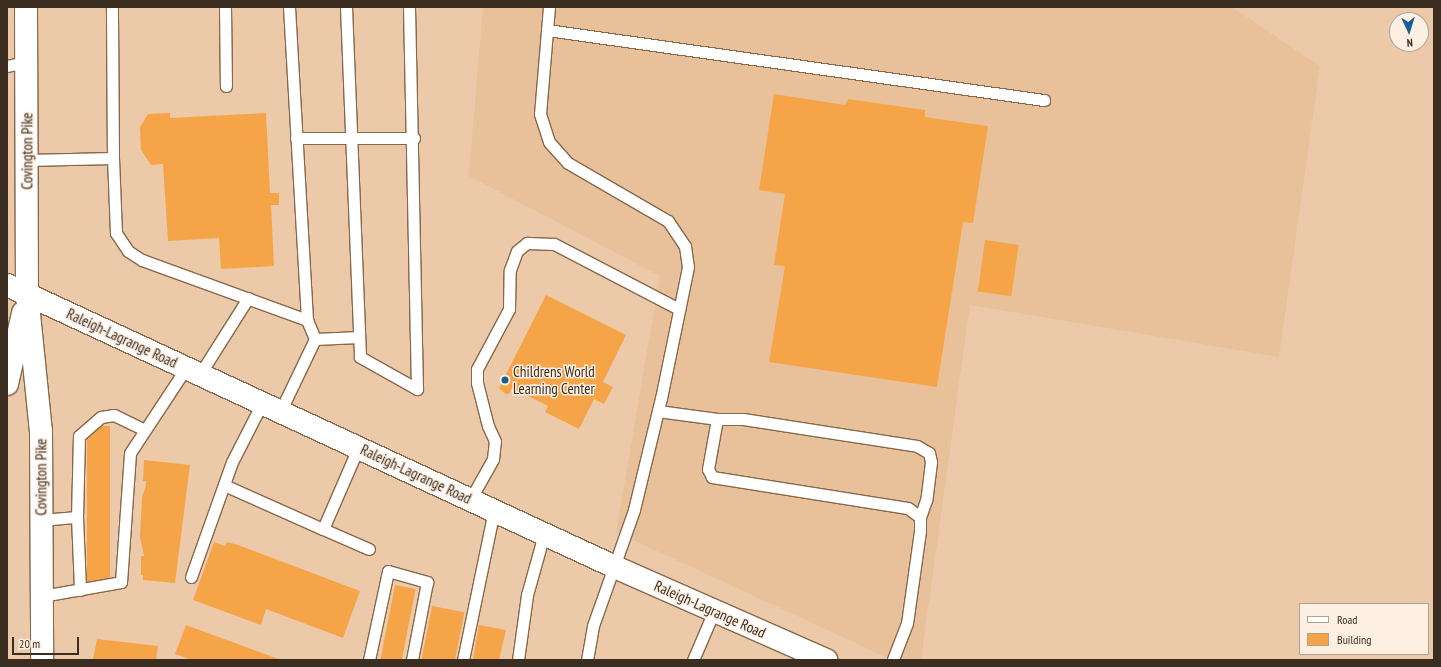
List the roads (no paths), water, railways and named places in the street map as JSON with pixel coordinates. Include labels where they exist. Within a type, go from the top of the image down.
[{"type":"main road","name":"Covington Pike","points":[[26,7],[17,64],[27,160],[27,294],[41,431],[42,660]]},
{"type":"main road","name":"Raleigh-Lagrange Road","points":[[7,285],[615,567],[826,660]]},
{"type":"main road","name":"Covington Pike","points":[[7,384],[27,294]]},
{"type":"lane","points":[[112,7],[113,158],[116,233],[128,251],[142,260],[307,320]]},
{"type":"lane","points":[[225,7],[226,86]]},
{"type":"lane","points":[[289,7],[307,320],[315,339]]},
{"type":"lane","points":[[346,7],[353,138],[360,357],[417,389],[414,138],[409,7]]},
{"type":"lane","points":[[549,7],[540,114],[549,142],[568,163],[668,221],[684,246],[688,267],[658,410],[634,510],[593,626],[587,660]]},
{"type":"lane","points":[[547,30],[1044,100]]},
{"type":"lane","points":[[296,138],[414,138]]},
{"type":"lane","points":[[27,160],[113,158]]},
{"type":"lane","points":[[470,500],[493,459],[495,441],[480,397],[476,369],[509,309],[510,270],[517,251],[527,243],[554,244],[679,309]]},
{"type":"lane","points":[[42,596],[121,582],[130,453],[145,430],[193,371],[248,298]]},
{"type":"lane","points":[[315,339],[359,337]]},
{"type":"lane","points":[[191,577],[232,462],[271,407],[315,339]]},
{"type":"lane","points":[[658,410],[717,419],[743,419],[917,446],[929,453],[931,462],[926,500],[920,517],[907,623],[893,660]]},
{"type":"lane","points":[[80,590],[77,517],[79,436],[101,417],[114,415],[145,430]]},
{"type":"lane","points":[[717,419],[708,469],[712,477],[908,508],[920,517]]},
{"type":"lane","points":[[323,529],[358,448]]},
{"type":"lane","points":[[224,485],[369,549]]},
{"type":"lane","points":[[464,660],[494,510]]},
{"type":"lane","points":[[41,520],[77,517]]},
{"type":"lane","points":[[518,660],[527,595],[544,534]]},
{"type":"lane","points":[[369,660],[388,571],[428,582],[412,660]]},
{"type":"lane","points":[[693,660],[714,611]]},
{"type":"place","name":"Childrens World Learning Center","points":[[505,380]]}]
